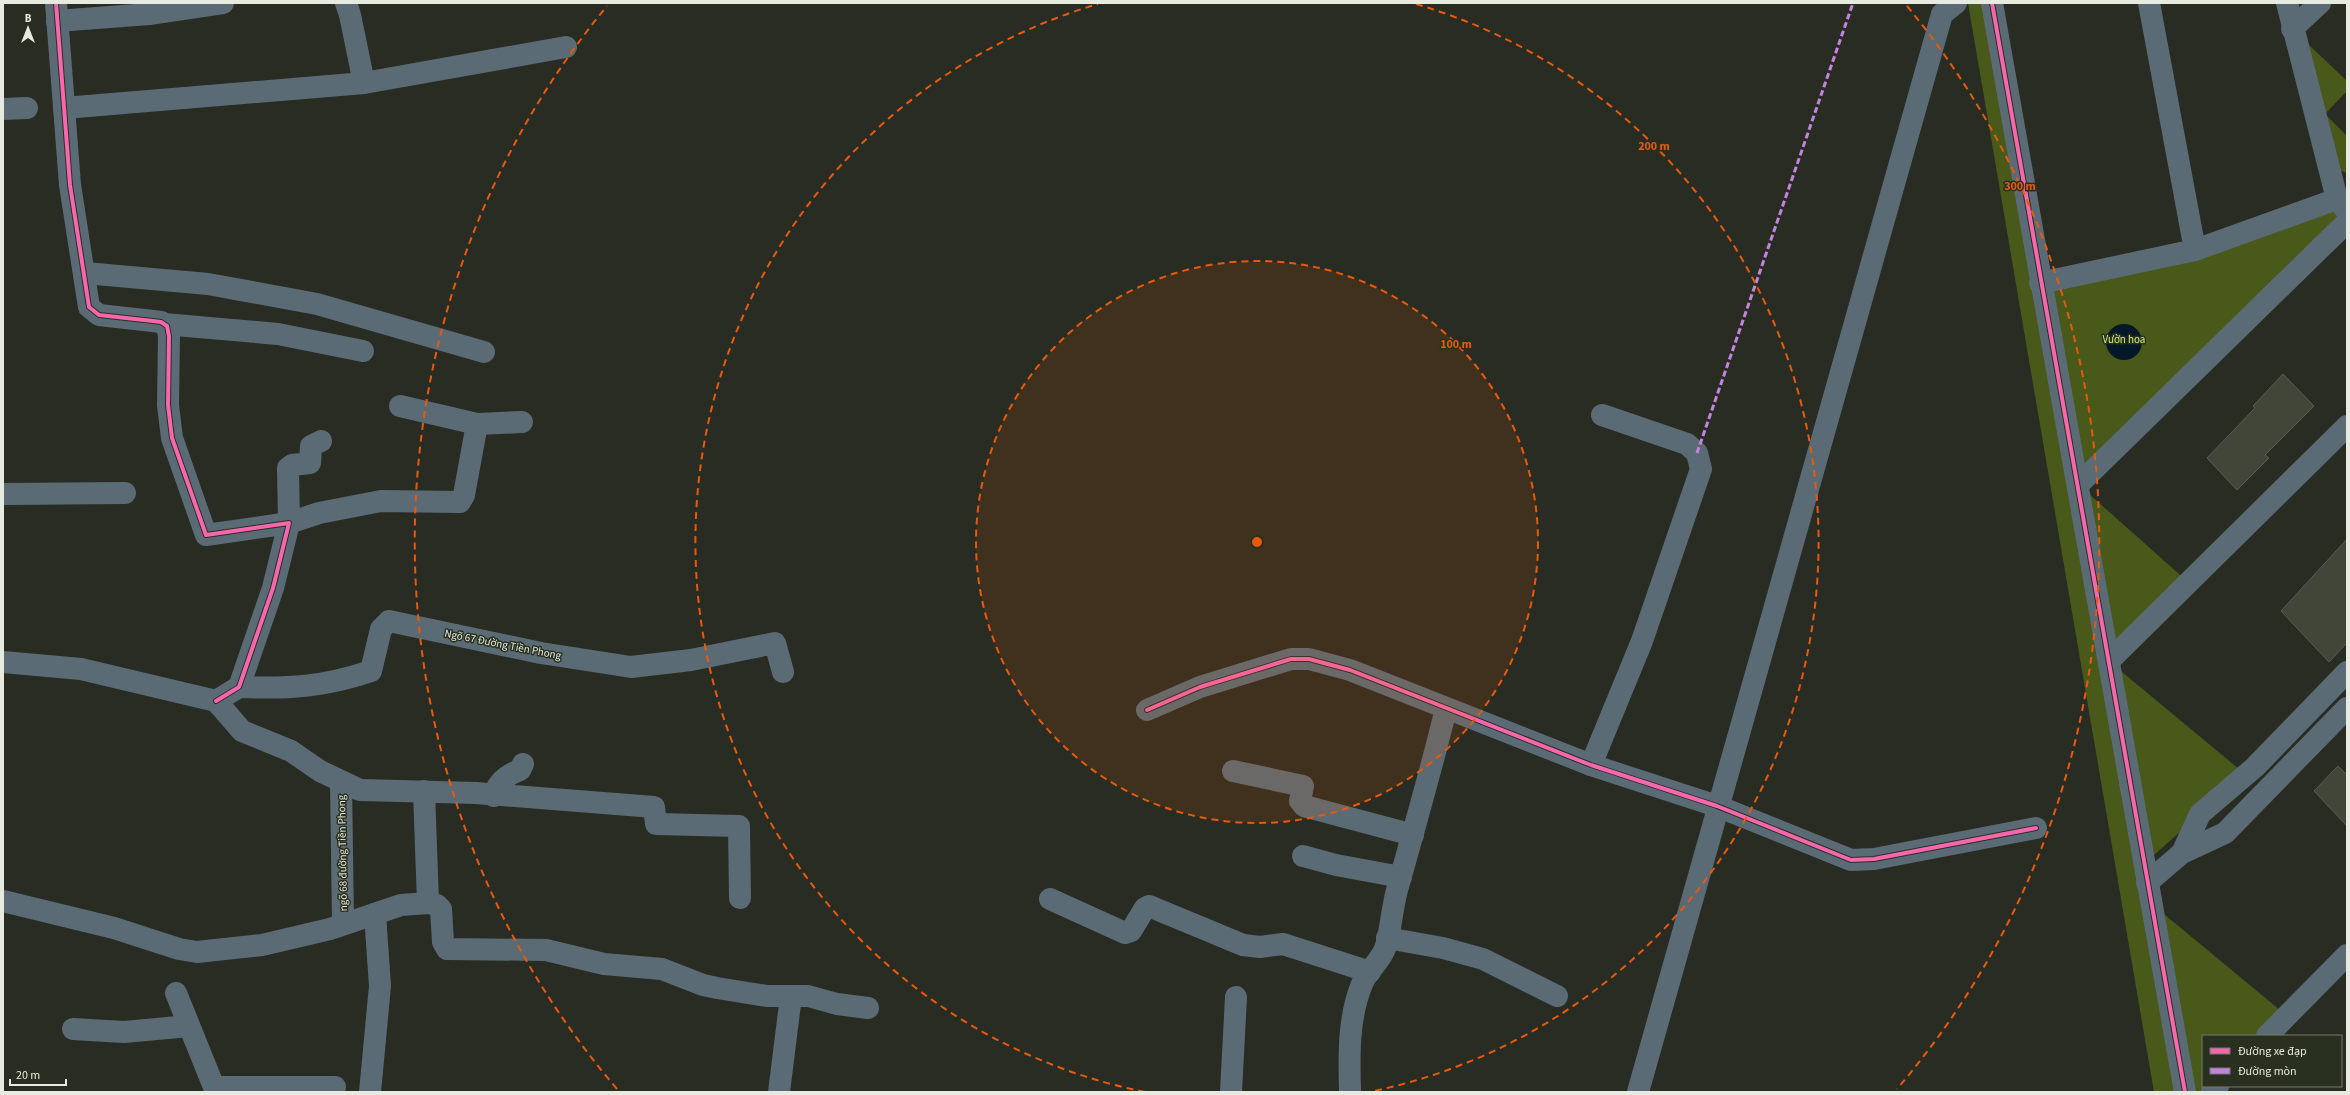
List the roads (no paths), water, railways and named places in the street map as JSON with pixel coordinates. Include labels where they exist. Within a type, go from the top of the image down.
[{"type":"street","points":[[223,3],[149,14],[56,12],[70,184],[85,273],[89,307],[99,315],[153,321],[164,324],[278,334],[363,351]]},
{"type":"street","points":[[346,3],[350,15],[364,83]]},
{"type":"street","points":[[1638,1092],[1717,806],[1942,14],[1956,3]]},
{"type":"street","points":[[1992,3],[2040,283],[2078,485],[2185,1092]]},
{"type":"street","points":[[2149,3],[2195,250]]},
{"type":"street","points":[[2040,283],[2195,250],[2342,206],[2292,29],[2287,3]]},
{"type":"street","points":[[2292,29],[2320,3]]},
{"type":"street","points":[[64,108],[364,83],[566,47]]},
{"type":"street","points":[[3,110],[28,108]]},
{"type":"street","points":[[2078,485],[2347,222]]},
{"type":"street","points":[[85,273],[208,284],[317,304],[484,352]]},
{"type":"street","points":[[164,324],[169,330],[168,405],[172,438],[206,535],[289,523],[319,513],[381,501],[460,502],[464,494],[477,424]]},
{"type":"street","points":[[400,406],[477,424],[522,422]]},
{"type":"street","points":[[1590,765],[1642,641],[1701,469],[1697,453],[1687,444],[1602,415]]},
{"type":"street","points":[[2109,661],[2347,426]]},
{"type":"street","points":[[216,701],[239,687],[273,588],[289,523],[288,468],[292,465],[310,463],[311,446],[321,441]]},
{"type":"street","points":[[3,494],[126,493]]},
{"type":"street","name":"Ngõ 67 Đường Tiền Phong","points":[[239,687],[286,689],[313,686],[370,671],[381,629],[389,621],[541,653],[631,667],[691,660],[775,643],[783,672]]},
{"type":"street","points":[[1147,710],[1200,687],[1279,662],[1299,658],[1320,661],[1350,670],[1590,765],[1717,806],[1841,858],[1857,861],[2036,828]]},
{"type":"street","points":[[3,662],[81,669],[216,701],[242,731],[291,751],[341,782],[360,790],[424,790],[654,807],[656,824],[739,826],[740,898]]},
{"type":"street","points":[[2182,853],[2200,814],[2255,767],[2347,672]]},
{"type":"street","points":[[2147,883],[2182,853],[2225,833],[2347,708]]},
{"type":"street","points":[[1350,1092],[1350,1040],[1361,985],[1382,954],[1388,938],[1401,877],[1446,709]]},
{"type":"street","points":[[494,796],[497,786],[511,773],[520,770],[523,764]]},
{"type":"street","points":[[1233,771],[1303,786],[1300,801],[1304,806],[1413,835]]},
{"type":"street","name":"ngõ 68 đường Tiền Phong","points":[[341,782],[343,924]]},
{"type":"street","points":[[424,790],[428,903]]},
{"type":"street","points":[[1303,856],[1336,865],[1401,877]]},
{"type":"street","points":[[1050,899],[1125,933],[1131,931],[1145,908],[1149,906],[1243,945],[1260,947],[1283,944],[1370,972]]},
{"type":"street","points":[[3,902],[114,928],[180,949],[197,952],[262,945],[343,924],[402,906],[428,903],[437,905],[441,909],[443,942],[447,949],[546,950],[604,964],[662,969],[703,985],[716,988],[767,996],[808,996],[843,1005],[868,1008]]},
{"type":"street","points":[[370,1092],[380,986],[375,914]]},
{"type":"street","points":[[1388,938],[1444,948],[1483,959],[1557,996]]},
{"type":"street","points":[[2268,1035],[2347,955]]},
{"type":"street","points":[[176,993],[215,1090],[335,1087]]},
{"type":"street","points":[[779,1092],[792,996]]},
{"type":"street","points":[[1231,1092],[1236,997]]},
{"type":"street","points":[[73,1029],[124,1032],[189,1026]]},
{"type":"water","points":[[2124,324],[2134,327],[2139,332],[2142,342],[2139,352],[2134,357],[2124,360],[2114,357],[2109,352],[2106,342],[2109,332],[2114,327]]},
{"type":"park label","name":"Vườn hoa","points":[[2124,339]]}]
